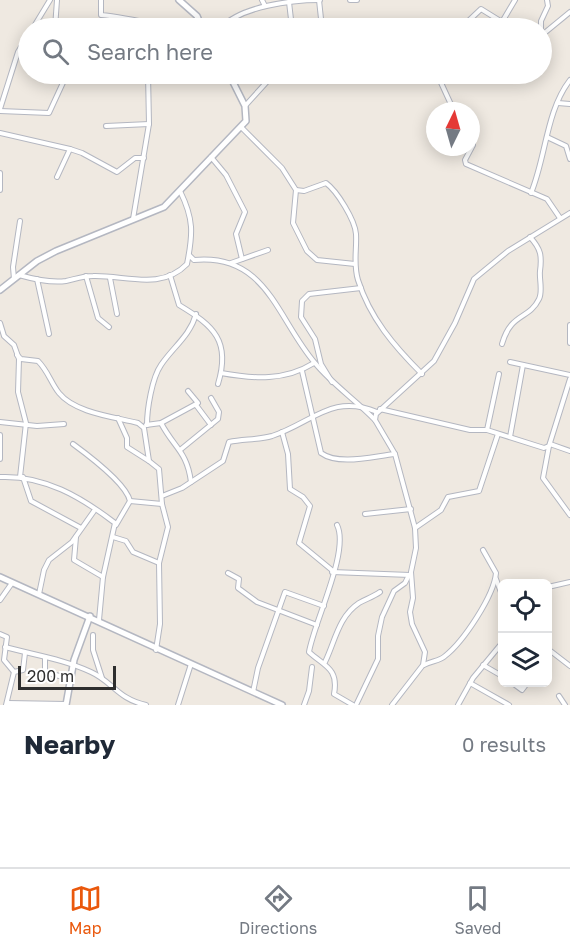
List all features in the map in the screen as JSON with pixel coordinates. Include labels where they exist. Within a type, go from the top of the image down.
[{"type":"street","points":[[39,18],[50,0]]},
{"type":"street","points":[[56,18],[57,0]]},
{"type":"street","points":[[101,0],[101,15],[119,15],[128,18]]},
{"type":"street","points":[[262,0],[265,6]]},
{"type":"street","points":[[237,18],[265,6],[320,0],[321,18]]},
{"type":"street","points":[[350,0],[357,0]]},
{"type":"street","points":[[504,18],[514,0]]},
{"type":"street","points":[[542,18],[548,6],[547,0]]},
{"type":"street","points":[[183,1],[198,18]]},
{"type":"street","points":[[289,2],[291,18]]},
{"type":"street","points":[[472,18],[481,9],[496,18]]},
{"type":"street","points":[[552,25],[570,12]]},
{"type":"street","points":[[18,52],[0,110],[49,113],[62,84]]},
{"type":"street","points":[[531,193],[539,173],[562,89],[570,80]]},
{"type":"street","points":[[133,219],[149,124],[148,84]]},
{"type":"street","points":[[0,290],[56,251],[98,236],[164,207],[246,121],[245,106],[234,84]]},
{"type":"street","points":[[245,106],[265,84]]},
{"type":"street","points":[[441,84],[450,102]]},
{"type":"street","points":[[558,103],[570,104]]},
{"type":"street","points":[[106,126],[149,124]]},
{"type":"street","points":[[241,127],[282,168],[296,190],[293,223],[307,251],[317,260],[355,264]]},
{"type":"street","points":[[0,133],[70,149],[117,171],[135,158],[144,158]]},
{"type":"street","points":[[547,137],[566,146],[570,159]]},
{"type":"street","points":[[57,177],[70,149]]},
{"type":"street","points":[[211,156],[226,175],[244,209],[236,234],[242,259]]},
{"type":"street","points":[[467,156],[466,164],[547,199],[560,218]]},
{"type":"street","points":[[0,173],[0,190]]},
{"type":"street","points":[[296,190],[329,184],[354,225],[355,264],[361,288],[384,333],[422,374]]},
{"type":"street","points":[[16,277],[62,281],[86,276],[139,281],[170,275],[185,266],[189,255],[193,222],[180,191]]},
{"type":"street","points":[[375,420],[379,410],[422,374],[441,349],[474,279],[500,256],[570,213]]},
{"type":"street","points":[[16,277],[13,267],[20,221]]},
{"type":"street","points":[[502,344],[511,323],[532,309],[540,297],[542,255],[530,237]]},
{"type":"street","points":[[231,264],[268,250]]},
{"type":"street","points":[[189,255],[194,260],[207,258],[231,264],[266,288],[281,308],[288,326],[314,363],[333,385],[375,420],[395,454],[415,528],[416,548],[410,575],[412,624],[425,651],[421,668]]},
{"type":"street","points":[[170,275],[179,305],[196,314],[219,337],[221,374],[218,384]]},
{"type":"street","points":[[86,276],[98,318],[109,327]]},
{"type":"street","points":[[110,278],[117,314]]},
{"type":"street","points":[[36,279],[49,334]]},
{"type":"street","points":[[333,385],[322,366],[315,339],[301,317],[302,301],[309,294],[361,288]]},
{"type":"street","points":[[149,461],[145,425],[160,366],[190,332],[196,314]]},
{"type":"street","points":[[0,323],[17,355],[21,359],[38,361],[50,375],[58,392],[69,402],[145,425],[161,423],[196,405]]},
{"type":"street","points":[[570,326],[570,343]]},
{"type":"street","points":[[17,355],[18,392],[26,423],[21,477],[31,501],[81,528]]},
{"type":"street","points":[[510,362],[570,377],[543,478],[570,515]]},
{"type":"street","points":[[221,374],[262,378],[302,371],[314,363]]},
{"type":"street","points":[[510,437],[523,365]]},
{"type":"street","points":[[302,371],[321,453],[330,458],[395,454]]},
{"type":"street","points":[[487,429],[499,374]]},
{"type":"street","points":[[188,391],[198,402],[196,405],[211,424]]},
{"type":"street","points":[[180,450],[218,419],[219,412],[211,399]]},
{"type":"street","points":[[162,496],[177,491],[224,461],[230,442],[262,438],[282,432],[343,404],[470,430],[487,429],[539,448],[550,445],[570,451]]},
{"type":"street","points":[[118,418],[127,438],[127,447],[159,469],[162,504],[168,527],[159,563],[160,624],[156,650]]},
{"type":"street","points":[[0,422],[26,423],[37,426],[64,424]]},
{"type":"street","points":[[161,423],[167,436],[186,459],[191,482]]},
{"type":"street","points":[[282,432],[288,454],[290,489],[303,497],[310,506],[299,543],[332,571],[410,575]]},
{"type":"street","points":[[415,528],[441,510],[448,497],[479,491],[498,434]]},
{"type":"street","points":[[0,435],[0,459]]},
{"type":"street","points":[[73,444],[99,465],[128,494],[130,501],[116,526],[102,577],[99,620]]},
{"type":"street","points":[[0,477],[21,477],[64,490],[116,526]]},
{"type":"street","points":[[130,501],[162,504]]},
{"type":"street","points":[[365,514],[411,509]]},
{"type":"street","points":[[39,594],[44,570],[49,560],[76,536],[94,511]]},
{"type":"street","points":[[337,525],[340,536],[324,606],[309,652],[325,662],[335,680],[334,694],[354,705],[377,663],[382,617],[394,591],[405,583],[410,575]]},
{"type":"street","points":[[76,536],[74,560],[102,577]]},
{"type":"street","points":[[114,537],[126,542],[133,552],[159,563]]},
{"type":"street","points":[[483,550],[494,566],[498,585]]},
{"type":"street","points":[[228,573],[238,578],[237,586],[250,598],[317,625]]},
{"type":"street","points":[[0,577],[99,620],[156,650],[282,705]]},
{"type":"street","points":[[392,705],[421,668],[430,661],[444,657],[455,646],[472,625],[495,578]]},
{"type":"street","points":[[552,586],[570,582]]},
{"type":"street","points":[[0,600],[12,583]]},
{"type":"street","points":[[253,692],[262,656],[286,591],[324,606]]},
{"type":"street","points":[[325,662],[333,638],[344,620],[357,605],[380,592]]},
{"type":"street","points":[[14,672],[6,704],[66,704],[74,664],[90,616]]},
{"type":"street","points":[[0,634],[7,637],[4,660],[14,672]]},
{"type":"street","points":[[93,635],[93,650],[102,679]]},
{"type":"street","points":[[5,647],[74,664],[102,679],[115,692],[146,705]]},
{"type":"street","points":[[459,705],[470,683],[498,648]]},
{"type":"street","points":[[552,652],[570,666]]},
{"type":"street","points":[[14,672],[23,670],[26,653]]},
{"type":"street","points":[[45,657],[45,672],[71,679]]},
{"type":"street","points":[[178,705],[191,664]]},
{"type":"street","points":[[483,665],[498,674]]},
{"type":"street","points":[[304,705],[309,691],[312,667]]},
{"type":"street","points":[[470,683],[509,705]]},
{"type":"street","points":[[559,696],[566,705]]}]
